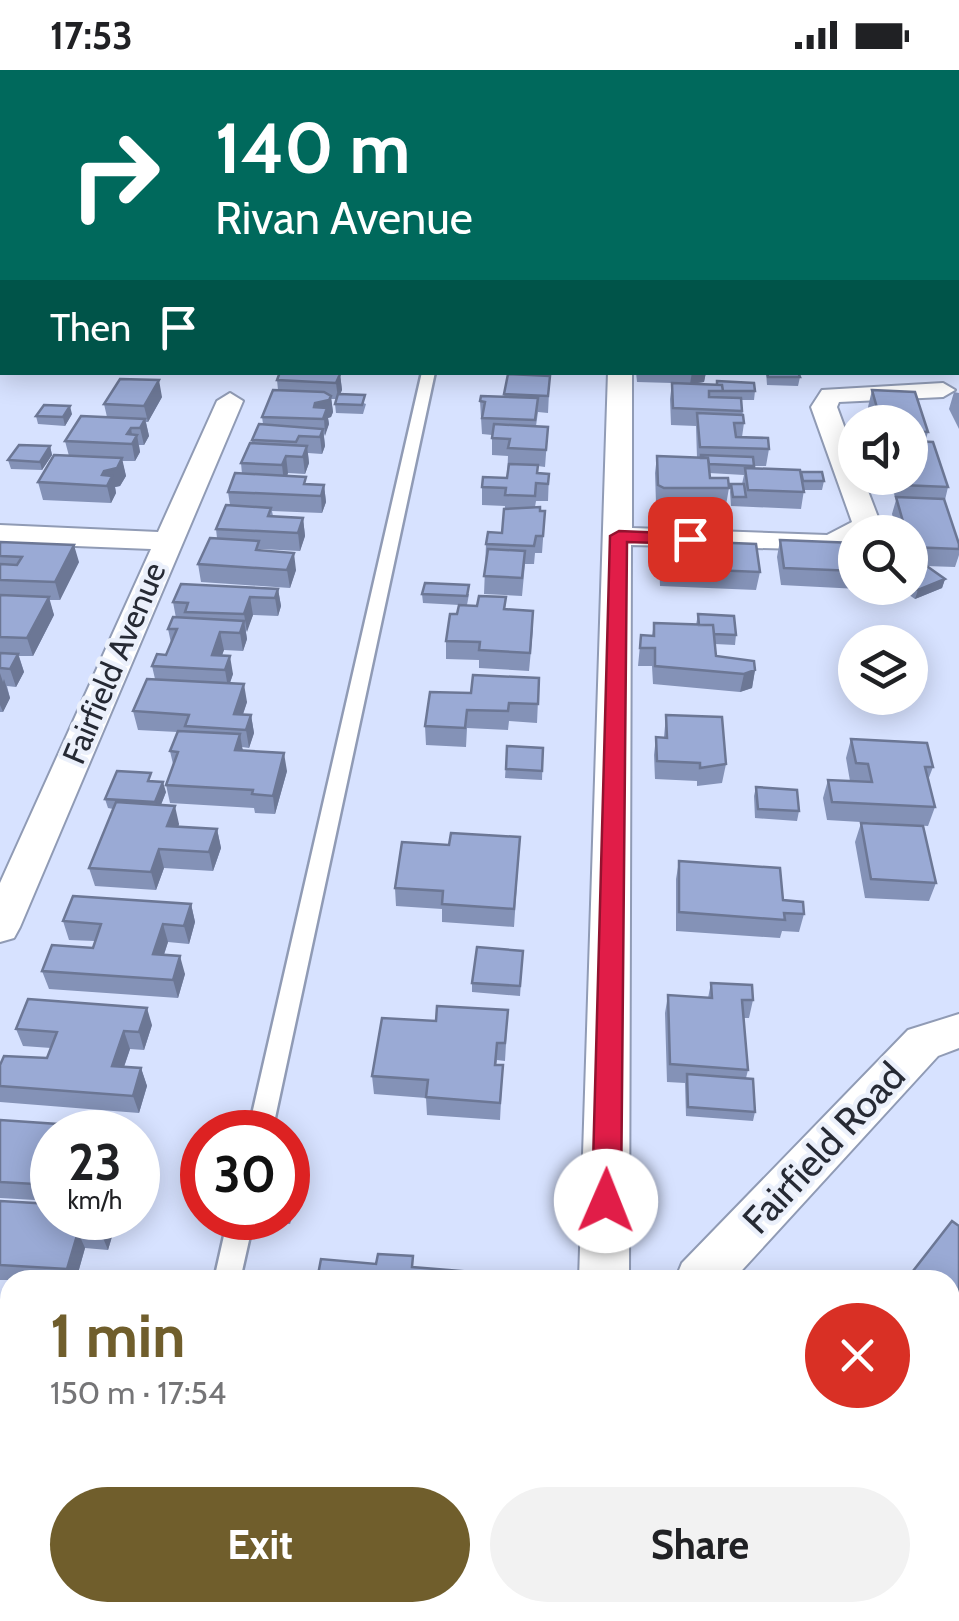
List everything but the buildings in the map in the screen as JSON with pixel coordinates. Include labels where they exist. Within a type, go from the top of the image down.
[{"type":"street","points":[[604,1270],[620,375]]},
{"type":"street","points":[[619,536],[832,544],[866,525],[824,407],[831,394],[943,390]]},
{"type":"street","name":"Fairfield Avenue","points":[[0,926],[230,401]]},
{"type":"street","points":[[0,534],[166,541]]},
{"type":"street","name":"Fairfield Road","points":[[709,1270],[923,1043],[959,1031]]},
{"type":"lane","points":[[265,1110],[428,375]]},
{"type":"lane","points":[[229,1270],[236,1240]]},
{"type":"route","points":[[606,1201],[619,536],[690,539]]}]
